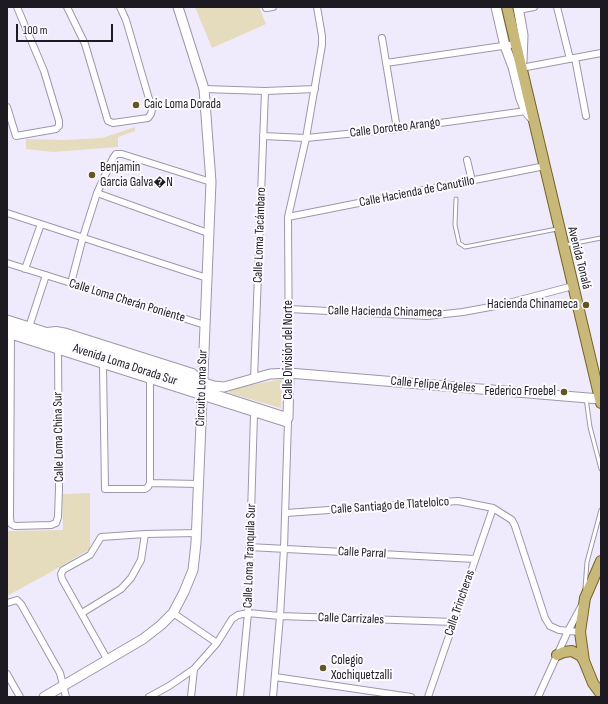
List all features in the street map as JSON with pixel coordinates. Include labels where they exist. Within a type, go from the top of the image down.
[{"type":"main road","name":"Avenida Tonalá","points":[[507,7],[600,401]]},
{"type":"main road","points":[[584,661],[580,632],[585,598],[601,562]]},
{"type":"main road","points":[[557,655],[572,651],[581,656],[593,683],[601,694]]},
{"type":"street","points":[[7,107],[16,136],[56,129],[59,126],[59,121],[44,71],[17,7]]},
{"type":"street","points":[[67,7],[85,44],[108,121],[113,122],[148,118],[151,114],[152,108],[131,35],[120,7]]},
{"type":"street","name":"Circuito Loma Sur","points":[[44,697],[143,639],[173,614],[193,570],[197,533],[210,182],[204,89],[178,7]]},
{"type":"street","points":[[265,7],[273,7]]},
{"type":"street","name":"Calle División del Norte","points":[[273,697],[280,616],[286,513],[289,373],[288,217],[306,138],[322,45],[317,7]]},
{"type":"street","name":"Avenida Tonalá","points":[[496,7],[505,46],[526,111],[533,119]]},
{"type":"street","points":[[518,8],[534,7]]},
{"type":"street","points":[[557,7],[572,58],[586,116]]},
{"type":"street","name":"Avenida Tonalá","points":[[518,8],[523,35],[521,68]]},
{"type":"street","points":[[382,38],[397,129]]},
{"type":"street","points":[[386,63],[516,44]]},
{"type":"street","points":[[521,68],[601,53]]},
{"type":"street","points":[[204,89],[265,91],[315,89]]},
{"type":"street","name":"Calle Loma Tacámbaro","points":[[254,379],[265,91]]},
{"type":"street","name":"Calle Doroteo Arango","points":[[263,136],[306,138],[397,129],[526,111]]},
{"type":"street","points":[[71,283],[97,192],[116,154],[122,154],[210,182]]},
{"type":"street","points":[[467,160],[472,181]]},
{"type":"street","name":"Calle Hacienda de Canutillo","points":[[288,217],[545,166]]},
{"type":"street","points":[[97,192],[208,233]]},
{"type":"street","points":[[7,213],[207,278]]},
{"type":"street","points":[[25,269],[41,224]]},
{"type":"street","name":"Calle Loma Cherán Poniente","points":[[7,263],[205,325]]},
{"type":"street","points":[[32,330],[45,275]]},
{"type":"street","name":"Calle Hacienda Chinameca","points":[[289,309],[427,316],[463,312],[501,305],[573,286]]},
{"type":"street","name":"Avenida Loma Dorada Sur","points":[[7,320],[202,390],[254,414],[288,421]]},
{"type":"street","name":"Avenida Loma Dorada Sur","points":[[9,332],[32,330],[44,332],[288,421]]},
{"type":"street","name":"Avenida Loma Dorada Sur","points":[[9,332],[58,351],[103,366],[150,380],[202,390],[214,386],[224,387],[270,374],[289,373]]},
{"type":"street","name":"Calle Loma China Sur","points":[[9,332],[11,524],[15,526],[51,525],[56,523],[58,517],[58,351]]},
{"type":"street","points":[[103,366],[105,489],[145,489],[149,485],[199,484]]},
{"type":"street","name":"Calle Felipe Ángeles","points":[[289,373],[586,398],[600,401]]},
{"type":"street","points":[[149,485],[150,380]]},
{"type":"street","name":"Calle Loma Tranquila Sur","points":[[240,697],[248,614],[254,414]]},
{"type":"street","name":"Calle Santiago de Tlatelolco","points":[[286,513],[458,500],[493,508]]},
{"type":"street","points":[[493,508],[512,520],[515,526],[545,618],[550,626],[559,630],[580,632]]},
{"type":"street","name":"Calle Trincheras","points":[[428,697],[493,508]]},
{"type":"street","points":[[107,659],[62,579],[61,574],[63,570],[90,555],[101,537],[197,533]]},
{"type":"street","points":[[82,614],[121,589],[131,578],[140,560],[145,534]]},
{"type":"street","name":"Calle Parral","points":[[249,547],[475,559]]},
{"type":"street","points":[[538,697],[568,631],[585,598]]},
{"type":"street","points":[[7,603],[17,600],[21,604],[60,673],[66,697]]},
{"type":"street","points":[[173,614],[217,643]]},
{"type":"street","points":[[149,697],[169,686],[194,669],[217,643],[232,619],[238,615],[248,614]]},
{"type":"street","name":"Calle Carrizales","points":[[248,614],[454,622]]},
{"type":"street","points":[[191,697],[194,669]]},
{"type":"street","points":[[7,674],[20,697]]},
{"type":"street","points":[[275,676],[411,697]]},
{"type":"lane","points":[[456,199],[455,225],[461,246],[465,247],[559,229]]},
{"type":"lane","points":[[563,246],[601,238]]},
{"type":"lane","points":[[586,398],[590,427],[601,469]]},
{"type":"lane","points":[[585,598],[587,562],[601,510]]},
{"type":"shaded area","points":[[195,7],[259,7],[266,24],[212,48]]},
{"type":"shaded area","points":[[135,127],[135,131],[118,137],[118,147],[53,152],[26,149],[26,139],[65,140],[102,138]]},
{"type":"shaded area","points":[[282,379],[281,408],[229,393],[230,389]]},
{"type":"shaded area","points":[[90,493],[90,549],[7,596],[7,531],[63,530],[62,494]]},
{"type":"place","name":"Caic Loma Dorada","points":[[136,105]]},
{"type":"place","name":"Benjamin Garcia Galva�N","points":[[92,175]]},
{"type":"place","name":"Hacienda Chinameca","points":[[586,305]]},
{"type":"place","name":"Federico Froebel","points":[[564,392]]},
{"type":"place","name":"Colegio Xochiquetzalli","points":[[323,668]]}]
